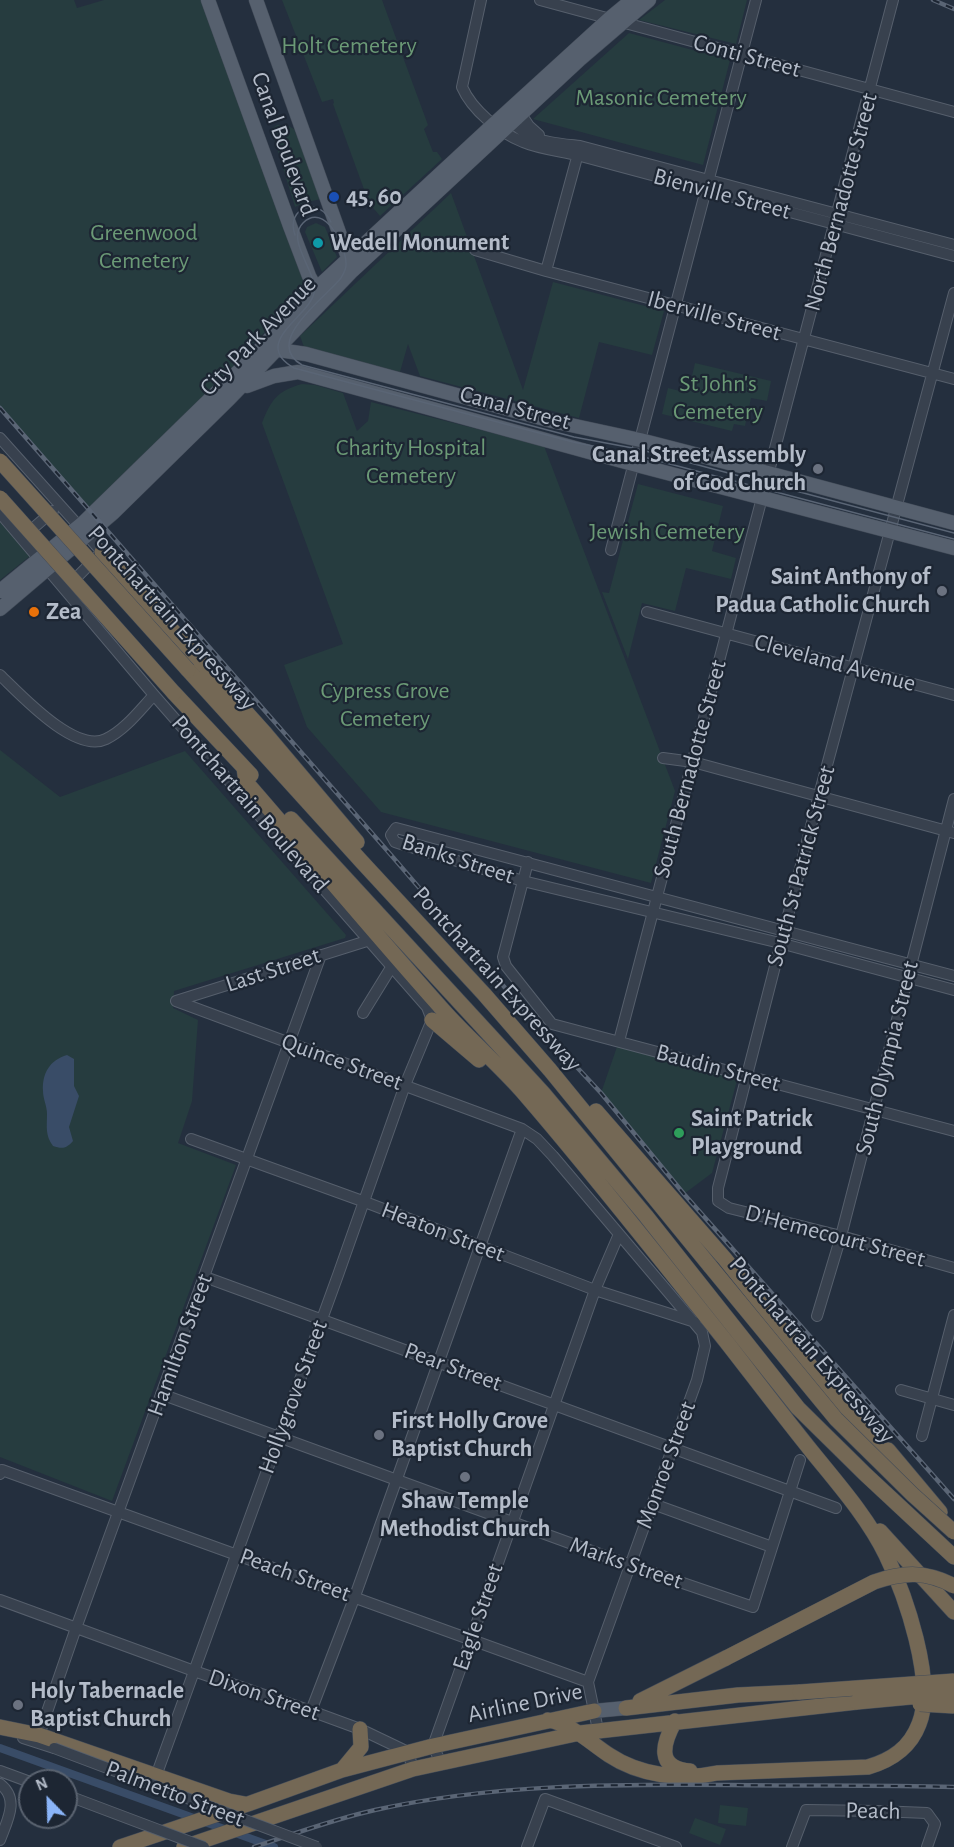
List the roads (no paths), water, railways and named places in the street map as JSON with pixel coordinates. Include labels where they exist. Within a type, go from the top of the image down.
[{"type":"highway","name":"Pontchartrain Expressway","points":[[0,461],[484,994],[550,1070],[836,1419],[912,1494],[954,1531]]},
{"type":"highway","name":"Pontchartrain Expressway","points":[[0,498],[174,693],[543,1093],[624,1188],[798,1408],[954,1557]]},
{"type":"highway","points":[[102,552],[264,732],[358,844],[362,862]]},
{"type":"highway","points":[[244,768],[246,782],[371,929],[446,1013],[520,1089],[641,1234],[849,1498],[954,1612]]},
{"type":"highway","points":[[432,1020],[478,1058],[569,1152],[577,1157]]},
{"type":"highway","points":[[550,1070],[560,1071],[619,1137],[725,1259],[787,1335],[872,1430],[954,1531]]},
{"type":"highway","points":[[787,1335],[819,1379],[954,1542]]},
{"type":"highway","points":[[675,1721],[664,1741],[664,1752],[673,1765],[687,1771],[717,1773],[868,1767],[887,1761],[901,1751],[919,1725],[923,1700],[922,1674],[913,1622],[886,1554],[849,1498]]},
{"type":"highway","points":[[626,1708],[874,1582],[908,1574],[938,1578],[954,1586]]},
{"type":"highway","name":"Airline Drive","points":[[195,1845],[248,1824],[413,1769],[598,1730],[675,1721],[800,1700],[954,1681]]},
{"type":"highway","name":"Airline Drive","points":[[626,1708],[738,1695],[857,1702],[954,1693]]},
{"type":"highway","points":[[857,1702],[954,1706]]},
{"type":"highway","name":"Airline Drive","points":[[120,1847],[342,1770],[433,1746],[594,1711]]},
{"type":"highway","points":[[548,1720],[569,1726],[610,1756],[635,1769],[669,1775],[717,1773]]},
{"type":"highway","points":[[0,1728],[39,1735],[229,1801],[248,1804]]},
{"type":"highway","points":[[342,1770],[361,1747],[360,1729]]},
{"type":"main road","name":"Canal Boulevard","points":[[208,0],[290,226],[319,295]]},
{"type":"main road","name":"Canal Boulevard","points":[[256,0],[351,265]]},
{"type":"main road","name":"City Park Avenue","points":[[507,123],[616,20],[633,0]]},
{"type":"main road","name":"City Park Avenue","points":[[82,531],[280,329],[507,123],[616,20],[649,0]]},
{"type":"main road","name":"City Park Avenue","points":[[82,531],[120,506],[239,389],[296,331],[319,295]]},
{"type":"main road","points":[[280,329],[275,352],[279,361],[289,369],[298,372]]},
{"type":"main road","points":[[296,331],[294,340],[296,346],[306,354]]},
{"type":"main road","name":"Canal Street","points":[[251,359],[275,352],[306,354],[552,421],[768,472],[954,523]]},
{"type":"main road","name":"Canal Street","points":[[239,389],[274,376],[298,372],[633,464],[954,548]]},
{"type":"main road","points":[[400,400],[406,381]]},
{"type":"main road","points":[[798,507],[805,483]]},
{"type":"main road","points":[[0,609],[43,564],[82,531]]},
{"type":"main road","points":[[0,591],[43,564]]},
{"type":"main road","name":"Airline Drive","points":[[594,1711],[626,1708]]},
{"type":"street","name":"Bienville Street","points":[[481,0],[462,87],[469,100],[531,136],[837,220],[954,256]]},
{"type":"street","name":"Conti Street","points":[[540,0],[954,112]]},
{"type":"street","points":[[611,550],[756,0]]},
{"type":"street","name":"North Bernadotte Street","points":[[762,497],[894,0]]},
{"type":"street","name":"Bienville Street","points":[[507,123],[525,143],[578,150]]},
{"type":"street","points":[[546,271],[578,150]]},
{"type":"street","name":"Bienville Street","points":[[837,220],[954,245]]},
{"type":"street","name":"Iberville Street","points":[[475,250],[546,271],[954,379]]},
{"type":"street","name":"South St Patrick Street","points":[[718,1201],[718,1188],[780,943],[954,293]]},
{"type":"street","points":[[0,438],[102,552],[64,590]]},
{"type":"street","name":"South Bernadotte Street","points":[[619,1041],[762,497]]},
{"type":"street","points":[[21,538],[60,505]]},
{"type":"street","name":"Pontchartrain Boulevard","points":[[0,513],[154,695],[428,1007],[432,1020]]},
{"type":"street","name":"Cleveland Avenue","points":[[647,612],[954,695]]},
{"type":"street","points":[[0,675],[50,720],[86,742],[99,742],[118,732],[154,695]]},
{"type":"street","points":[[663,758],[693,762],[950,832]]},
{"type":"street","name":"South Olympia Street","points":[[817,1316],[841,1236],[910,964],[950,832],[954,799]]},
{"type":"street","name":"Banks Street","points":[[954,976],[396,828],[391,835],[395,842],[523,880],[780,943],[954,990]]},
{"type":"street","points":[[467,864],[471,848]]},
{"type":"street","points":[[523,880],[528,862]]},
{"type":"street","name":"Baudin Street","points":[[523,880],[503,957],[506,966],[552,1024],[954,1131]]},
{"type":"street","name":"Last Street","points":[[176,1001],[370,940]]},
{"type":"street","name":"Hamilton Street","points":[[39,1735],[321,955]]},
{"type":"street","points":[[363,1013],[392,966]]},
{"type":"street","name":"Quince Street","points":[[176,1001],[522,1129],[537,1139],[553,1156],[695,1322],[703,1336]]},
{"type":"street","name":"Hollygrove Street","points":[[156,1776],[365,1202],[405,1085],[432,1020]]},
{"type":"street","points":[[311,1711],[355,1596],[522,1129]]},
{"type":"street","name":"Heaton Street","points":[[191,1139],[365,1202],[595,1290],[695,1322]]},
{"type":"street","name":"D'Hemecourt Street","points":[[718,1201],[729,1208],[841,1236],[954,1268]]},
{"type":"street","name":"Eagle Street","points":[[433,1746],[595,1290],[619,1234]]},
{"type":"street","name":"Pear Street","points":[[205,1277],[836,1508]]},
{"type":"street","points":[[922,1436],[954,1315]]},
{"type":"street","name":"Monroe Street","points":[[588,1682],[699,1371],[705,1346],[703,1336]]},
{"type":"street","points":[[901,1390],[954,1405]]},
{"type":"street","name":"Marks Street","points":[[161,1394],[753,1607],[772,1547]]},
{"type":"street","points":[[653,1504],[772,1547],[800,1460]]},
{"type":"street","name":"Peach Street","points":[[1,1472],[355,1596],[588,1682]]},
{"type":"street","name":"Dixon Street","points":[[0,1600],[360,1729],[408,1752]]},
{"type":"street","points":[[588,1682],[598,1730]]},
{"type":"street","name":"Palmetto Street","points":[[0,1728],[316,1847]]},
{"type":"street","points":[[433,1746],[441,1763]]},
{"type":"street","points":[[408,1752],[413,1769]]},
{"type":"street","points":[[1,1772],[18,1778]]},
{"type":"street","points":[[0,1784],[9,1793],[12,1804],[0,1840]]},
{"type":"street","points":[[527,1847],[545,1799],[659,1844],[676,1847]]},
{"type":"street","name":"Palmetto Street","points":[[78,1800],[195,1845]]},
{"type":"street","name":"Peach","points":[[792,1847],[806,1810],[922,1812],[936,1824],[927,1847]]},
{"type":"water","points":[[67,1055],[74,1059],[74,1086],[79,1096],[69,1127],[73,1141],[61,1148],[53,1146],[50,1142],[43,1084],[48,1068],[56,1060]]},
{"type":"waterway","points":[[0,1748],[274,1847]]},
{"type":"tram line","points":[[295,235],[293,226],[295,218],[305,208],[319,209],[331,222]]},
{"type":"tram line","points":[[954,533],[638,449],[574,437],[302,365],[292,355],[289,345],[293,333],[300,320],[341,278],[346,265],[339,238],[327,222],[319,218],[311,218],[298,230],[300,248],[314,285],[314,293],[310,302],[280,339],[278,349],[282,359],[294,368],[954,539]]},
{"type":"railway","points":[[933,0],[954,9]]},
{"type":"railway","points":[[0,408],[531,1018],[601,1093],[684,1194],[954,1499]]},
{"type":"railway","points":[[254,1847],[329,1822],[375,1810],[419,1801],[508,1790],[643,1785],[954,1787]]},
{"type":"place","name":"45, 60","points":[[334,197]]},
{"type":"place","name":"Wedell Monument","points":[[318,243]]},
{"type":"place","name":"Canal Street Assembly of God Church","points":[[818,469]]},
{"type":"place","name":"Saint Anthony of Padua Catholic Church","points":[[942,591]]},
{"type":"place","name":"Zea","points":[[34,612]]},
{"type":"place","name":"Saint Patrick Playground","points":[[679,1133]]},
{"type":"place","name":"First Holly Grove Baptist Church","points":[[379,1435]]},
{"type":"place","name":"Shaw Temple Methodist Church","points":[[465,1477]]},
{"type":"place","name":"Holy Tabernacle Baptist Church","points":[[18,1705]]},
{"type":"park label","name":"Holt Cemetery","points":[[349,46]]},
{"type":"park label","name":"Masonic Cemetery","points":[[661,98]]},
{"type":"park label","name":"Greenwood Cemetery","points":[[144,247]]},
{"type":"park label","name":"St John's Cemetery","points":[[718,398]]},
{"type":"park label","name":"Charity Hospital Cemetery","points":[[411,462]]},
{"type":"park label","name":"Jewish Cemetery","points":[[667,532]]},
{"type":"park label","name":"Cypress Grove Cemetery","points":[[385,705]]}]
